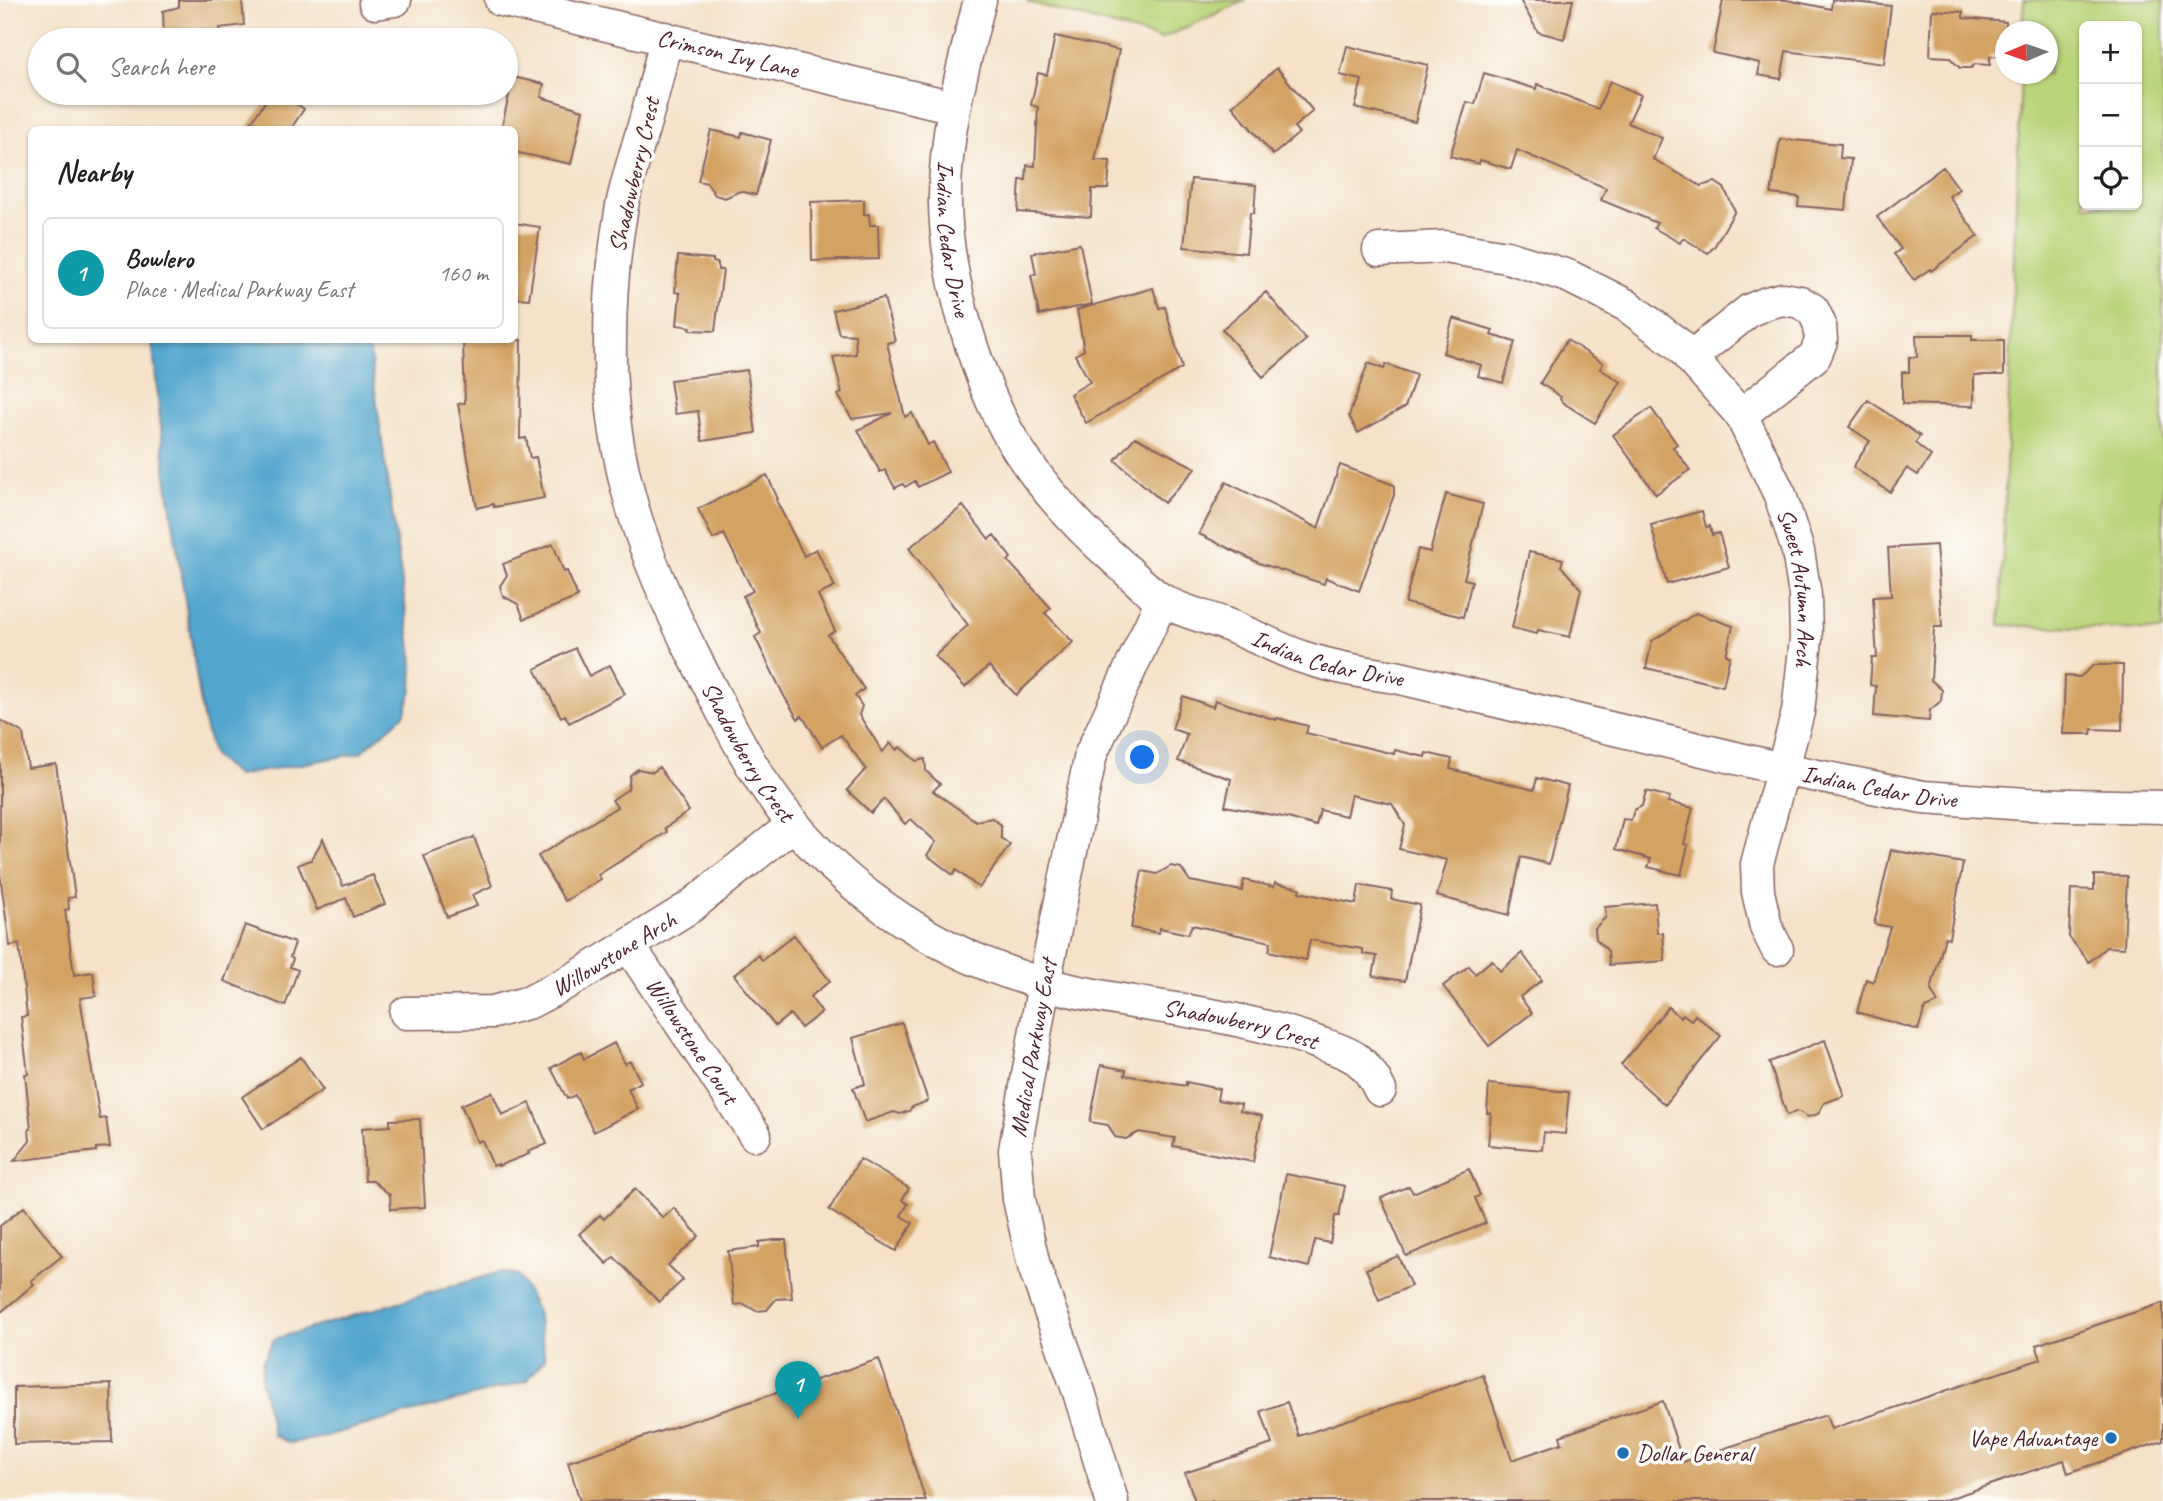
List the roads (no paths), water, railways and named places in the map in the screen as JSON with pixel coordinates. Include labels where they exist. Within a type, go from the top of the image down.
[{"type":"street","name":"Crimson Ivy Lane","points":[[501,0],[954,107]]},
{"type":"street","name":"Indian Cedar Drive","points":[[980,0],[949,129],[945,189],[951,267],[961,312],[980,370],[1020,453],[1077,526],[1162,600],[1247,632],[1302,657],[1782,769],[1923,797],[2026,804],[2163,807]]},
{"type":"street","name":"Shadowberry Crest","points":[[666,38],[622,204],[614,265],[610,340],[611,391],[618,453],[626,489],[645,548],[680,629],[757,772],[794,824],[826,859],[883,907],[930,938],[973,959],[1044,983],[1283,1030],[1361,1062],[1380,1090]]},
{"type":"street","name":"Sweet Autumn Arch","points":[[1379,250],[1444,247],[1507,257],[1568,276],[1626,305],[1678,344],[1741,415],[1780,495],[1798,551],[1805,595],[1806,639],[1798,712],[1757,864],[1758,892],[1766,928],[1777,949]]},
{"type":"street","points":[[1690,358],[1750,310],[1766,303],[1783,299],[1800,302],[1812,310],[1820,325],[1821,341],[1815,356],[1741,415]]},
{"type":"street","name":"Medical Parkway East","points":[[1112,1501],[1079,1392],[1034,1266],[1019,1199],[1015,1150],[1044,983],[1091,754],[1162,600]]},
{"type":"street","name":"Willowstone Arch","points":[[406,1013],[493,1012],[530,1002],[629,946],[690,907],[794,824]]},
{"type":"street","name":"Willowstone Court","points":[[629,946],[755,1135]]},
{"type":"water","points":[[152,343],[368,343],[413,662],[412,690],[404,715],[360,753],[237,776],[213,756],[203,718],[166,477]]},
{"type":"water","points":[[500,1272],[519,1276],[537,1312],[545,1358],[527,1381],[315,1439],[289,1443],[273,1435],[261,1380],[263,1360],[274,1339]]},
{"type":"place","name":"Bowlero","points":[[798,1419]]},
{"type":"place","name":"Vape Advantage","points":[[2111,1438]]},
{"type":"place","name":"Dollar General","points":[[1623,1453]]}]
